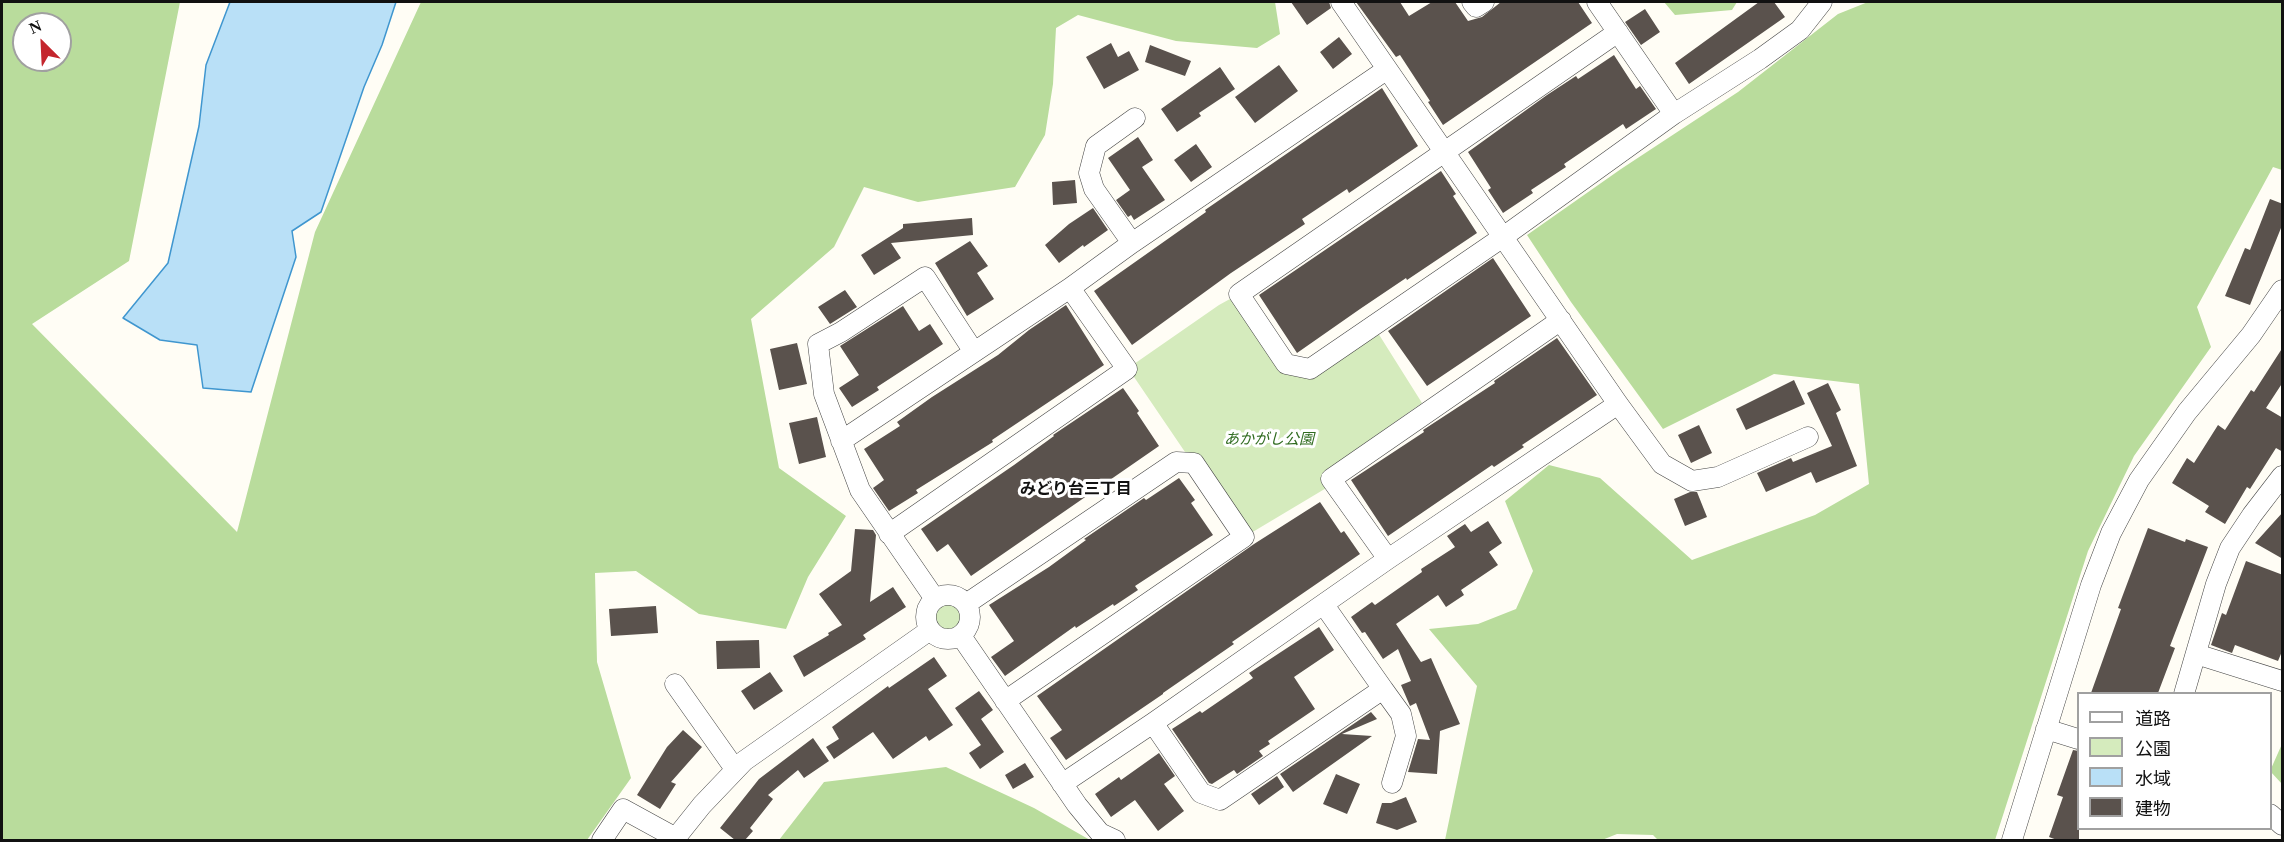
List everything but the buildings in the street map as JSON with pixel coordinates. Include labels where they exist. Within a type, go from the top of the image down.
[{"type":"street","points":[[1341,2],[1618,404],[1662,464],[1692,481],[1718,477],[1808,437]]},
{"type":"street","points":[[1472,2],[1476,7],[1484,2]]},
{"type":"street","points":[[1597,2],[1674,114]]},
{"type":"street","points":[[1618,32],[1239,294],[1286,364],[1310,369],[1503,237],[1674,114],[1760,59],[1800,30],[1822,2]]},
{"type":"street","points":[[841,441],[1070,288],[1132,243],[1386,70]]},
{"type":"street","points":[[1132,243],[1094,189],[1089,173],[1095,146],[1135,118]]},
{"type":"street","points":[[935,599],[861,490],[824,394],[818,344],[841,332],[925,277],[974,352]]},
{"type":"street","points":[[889,534],[1128,369],[1070,288]]},
{"type":"street","points":[[2013,840],[2091,585],[2111,533],[2139,480],[2187,412],[2251,335],[2283,291]]},
{"type":"street","points":[[1388,559],[1331,479],[1561,320]]},
{"type":"street","points":[[1062,784],[1388,559],[1618,404]]},
{"type":"street","points":[[966,604],[1176,462],[1194,463],[1244,537],[1005,701]]},
{"type":"street","points":[[2184,692],[2216,584],[2230,548],[2252,515],[2283,476]]},
{"type":"street","points":[[940,596],[954,596],[966,604],[969,610],[969,624],[961,636],[938,638],[930,630],[927,624],[927,610],[935,599],[940,596]]},
{"type":"street","points":[[1324,605],[1401,714],[1406,736],[1392,783]]},
{"type":"street","points":[[602,840],[623,809],[675,839],[735,769],[768,742],[930,630]]},
{"type":"street","points":[[961,636],[1062,784],[1100,833],[1115,840]]},
{"type":"street","points":[[2196,654],[2283,681]]},
{"type":"street","points":[[675,684],[735,769]]},
{"type":"street","points":[[1153,723],[1201,792],[1220,800],[1383,689]]},
{"type":"street","points":[[2046,729],[2077,738]]},
{"type":"green space","points":[[2,2],[180,2],[129,261],[32,324],[237,532],[315,232],[421,2],[1275,2],[1280,34],[1257,48],[1176,41],[1078,15],[1056,28],[1053,84],[1045,135],[1015,187],[918,202],[864,187],[834,247],[751,319],[779,468],[846,516],[808,577],[786,629],[699,614],[636,571],[595,573],[597,662],[631,778],[587,840],[2,840]]},
{"type":"green space","points":[[1664,2],[1737,2],[1732,10],[1675,15]]},
{"type":"green space","points":[[1868,2],[2282,2],[2282,170],[2273,167],[2197,307],[2211,347],[2134,456],[2088,551],[1995,840],[1658,840],[1653,835],[1617,834],[1602,840],[1445,840],[1477,686],[1429,629],[1478,624],[1516,609],[1533,571],[1505,501],[1549,465],[1600,478],[1692,560],[1815,515],[1869,484],[1859,384],[1774,374],[1663,429],[1571,302],[1527,235],[1621,169],[1738,92],[1838,14]]},
{"type":"green space","name":"あかがし公園","points":[[1239,294],[1234,301],[1285,374],[1310,378],[1378,333],[1422,403],[1330,468],[1328,487],[1251,533],[1198,455],[1185,452],[1132,374],[1134,364],[1219,305]]},
{"type":"green space","points":[[948,604],[958,608],[962,618],[958,628],[948,632],[938,628],[934,618],[938,608]]},
{"type":"green space","points":[[2282,744],[2282,784],[2272,773],[2272,766]]},
{"type":"green space","points":[[946,767],[1034,808],[1090,840],[779,840],[824,782]]},
{"type":"water","points":[[230,2],[396,2],[321,212],[292,231],[296,257],[251,392],[203,388],[197,345],[160,340],[123,318],[168,263],[199,126],[206,65]]},
{"type":"district","name":"みどり台三丁目","points":[[1076,490]]}]
